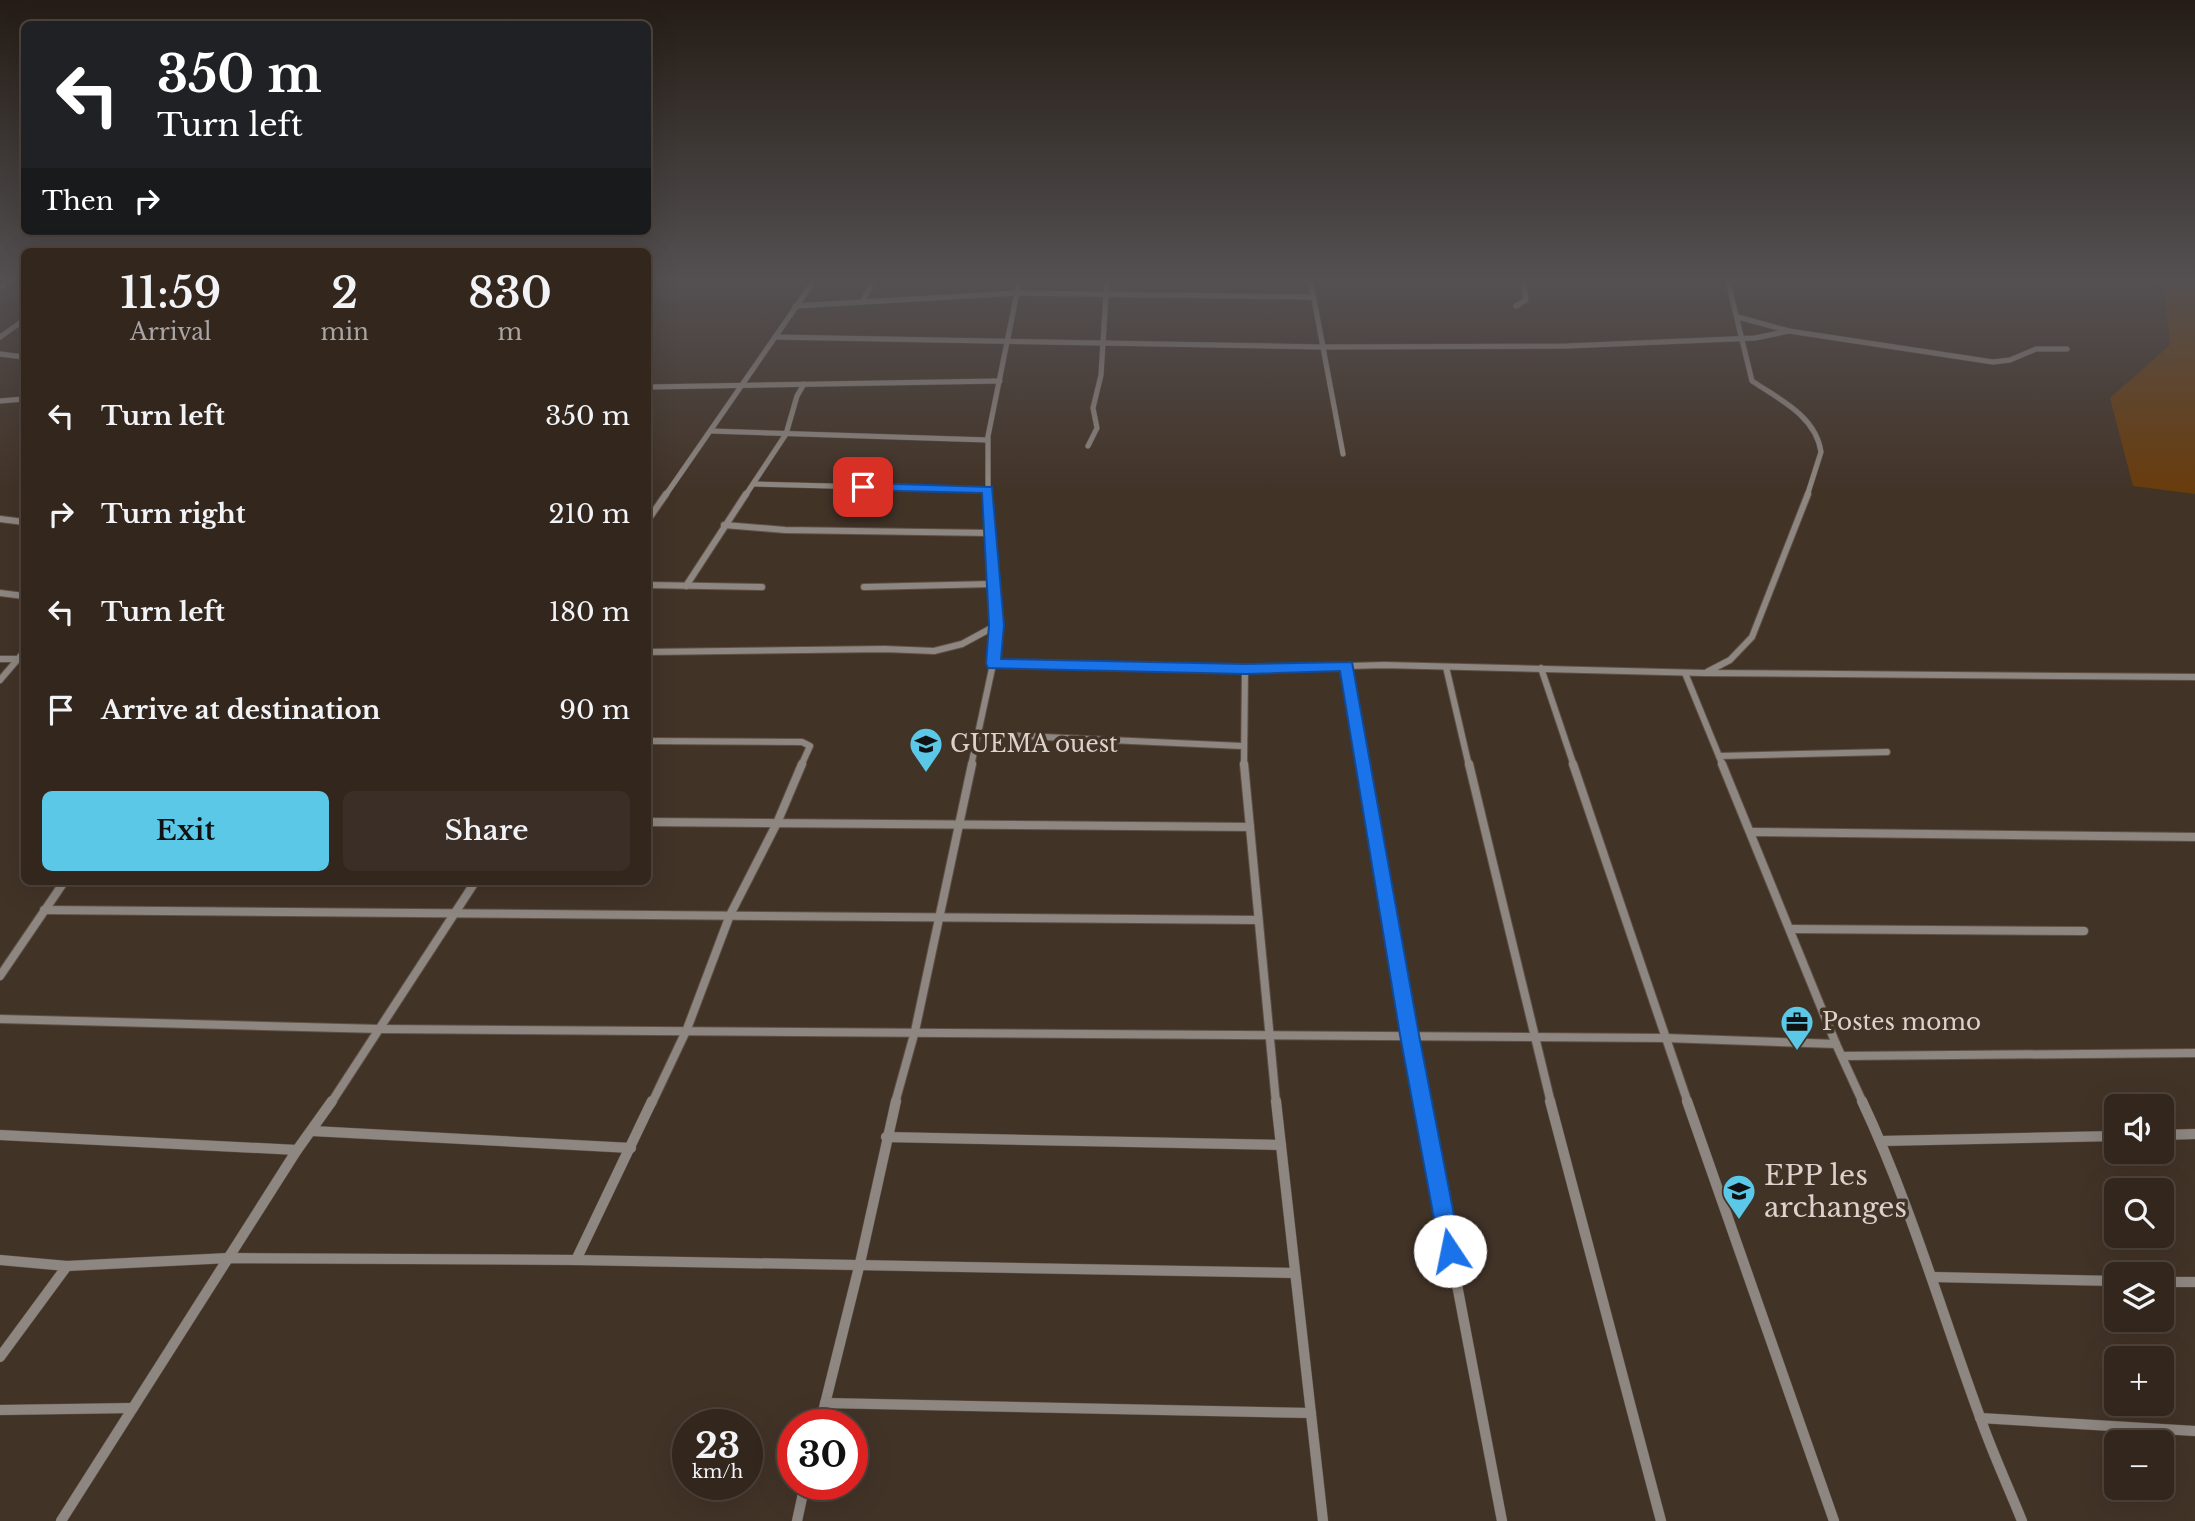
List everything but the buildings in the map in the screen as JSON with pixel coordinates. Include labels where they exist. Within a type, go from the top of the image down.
[{"type":"street","points":[[651,516],[766,349]]},
{"type":"street","points":[[824,1409],[860,1263],[887,1137],[915,1031],[993,664],[996,625],[988,490],[988,440],[1006,349]]},
{"type":"street","points":[[1088,446],[1097,428],[1093,408],[1101,375],[1103,349]]},
{"type":"street","points":[[1321,349],[1343,454]]},
{"type":"street","points":[[1704,673],[1730,660],[1752,637],[1808,494],[1821,452],[1805,417],[1753,383],[1745,349]]},
{"type":"street","points":[[1907,349],[1993,362],[2011,360],[2036,349],[2067,349]]},
{"type":"street","points":[[0,354],[21,357]]},
{"type":"street","points":[[651,387],[1000,381]]},
{"type":"street","points":[[686,586],[786,435],[797,396],[804,384]]},
{"type":"street","points":[[0,401],[21,398]]},
{"type":"street","points":[[711,431],[988,440]]},
{"type":"street","points":[[754,484],[988,490]]},
{"type":"street","points":[[0,519],[21,522]]},
{"type":"street","points":[[724,526],[785,530],[991,533]]},
{"type":"street","points":[[864,587],[993,584]]},
{"type":"street","points":[[651,585],[762,587]]},
{"type":"street","points":[[0,593],[21,596]]},
{"type":"street","points":[[651,652],[885,649],[934,651],[962,644],[996,625]]},
{"type":"street","points":[[0,659],[21,659]]},
{"type":"street","points":[[0,680],[21,660]]},
{"type":"street","points":[[993,664],[1245,669],[1346,666],[1685,673],[2195,677]]},
{"type":"street","points":[[1346,666],[1409,1035],[1502,1521]]},
{"type":"street","points":[[1446,667],[1533,1036],[1661,1521]]},
{"type":"street","points":[[1541,668],[1665,1038],[1834,1521]]},
{"type":"street","points":[[1245,669],[1242,746],[1268,1034],[1323,1521]]},
{"type":"street","points":[[1685,673],[1752,832],[1836,1044],[1881,1141],[1933,1277],[1980,1418],[2022,1521]]},
{"type":"street","points":[[980,734],[1242,746]]},
{"type":"street","points":[[576,1260],[687,1029],[730,915],[777,823],[810,746],[802,742],[651,741]]},
{"type":"street","points":[[1718,756],[1887,752]]},
{"type":"street","points":[[651,822],[1250,827]]},
{"type":"street","points":[[1752,832],[2195,837]]},
{"type":"street","points":[[0,976],[62,885]]},
{"type":"street","points":[[61,1521],[297,1150],[312,1132],[473,885]]},
{"type":"street","points":[[44,910],[1258,919]]},
{"type":"street","points":[[1791,929],[2084,932]]},
{"type":"street","points":[[0,1019],[380,1029],[1533,1036],[1836,1044]]},
{"type":"street","points":[[1843,1056],[2195,1053]]},
{"type":"street","points":[[312,1132],[631,1148]]},
{"type":"street","points":[[2174,1135],[2195,1134]]},
{"type":"street","points":[[0,1135],[297,1150]]},
{"type":"street","points":[[1881,1141],[2104,1136]]},
{"type":"street","points":[[887,1137],[1281,1145]]},
{"type":"street","points":[[0,1260],[68,1266],[229,1258],[576,1260],[860,1263],[1295,1273]]},
{"type":"street","points":[[0,1357],[68,1266]]},
{"type":"street","points":[[1933,1277],[2104,1281]]},
{"type":"street","points":[[2174,1282],[2195,1282]]},
{"type":"street","points":[[825,1403],[1311,1413]]},
{"type":"street","points":[[0,1410],[133,1408]]},
{"type":"street","points":[[1980,1418],[2195,1431]]},
{"type":"street","points":[[797,1521],[802,1500]]},
{"type":"shaded area","points":[[2165,349],[2195,349],[2195,494],[2133,486],[2110,398]]},
{"type":"place","name":"GUEMA ouest","points":[[926,774]]},
{"type":"place","name":"Postes momo","points":[[1797,1052]]},
{"type":"place","name":"EPP les archanges","points":[[1739,1221]]},
{"type":"route","points":[[863,487],[988,490],[996,625],[993,664],[1245,669],[1346,666],[1409,1035],[1450,1251]]}]
